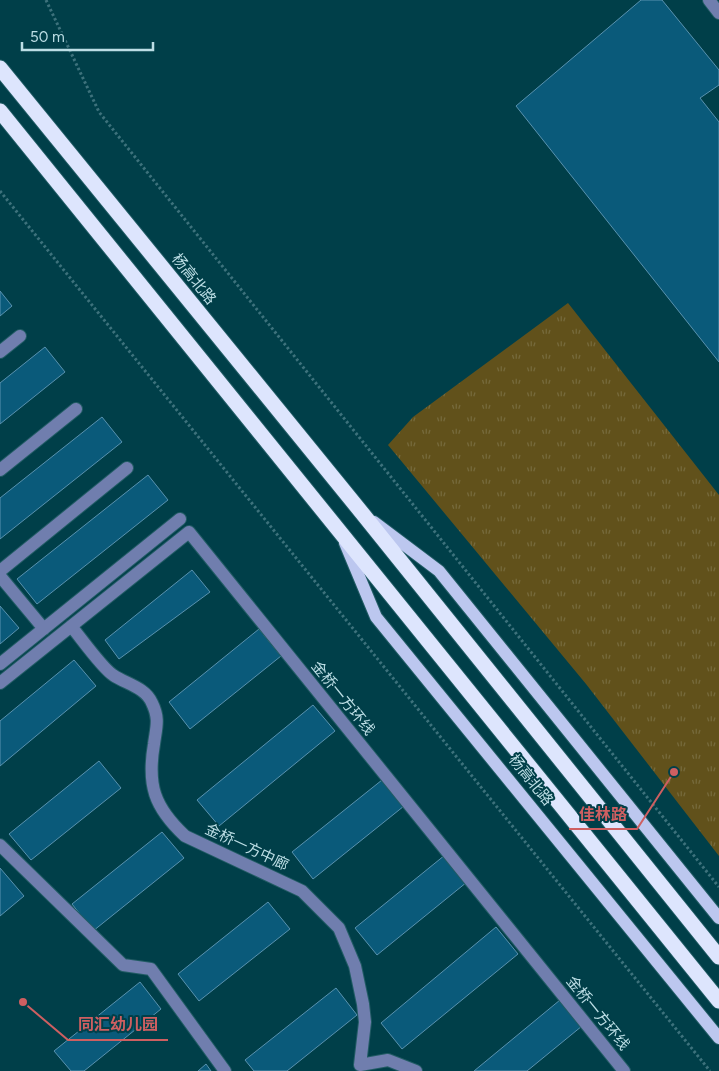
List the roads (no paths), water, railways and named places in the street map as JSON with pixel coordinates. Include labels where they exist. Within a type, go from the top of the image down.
[{"type":"highway","name":"杨高北路","points":[[0,68],[362,513],[719,957]]},
{"type":"highway","name":"杨高北路","points":[[0,111],[719,1002]]},
{"type":"main road","name":"杨高北路","points":[[362,513],[440,571],[719,918]]},
{"type":"main road","name":"杨高北路","points":[[340,531],[376,617],[719,1038]]},
{"type":"street","points":[[709,0],[719,13]]},
{"type":"street","points":[[0,352],[20,336]]},
{"type":"street","points":[[0,470],[76,409]]},
{"type":"street","points":[[0,571],[127,468]]},
{"type":"street","points":[[0,664],[180,519]]},
{"type":"street","name":"金桥一方环线","points":[[0,683],[189,532],[624,1071]]},
{"type":"street","points":[[0,576],[44,629]]},
{"type":"street","name":"金桥一方中廊","points":[[71,626],[112,675],[142,690],[152,701],[158,719],[151,773],[156,799],[169,821],[185,836],[302,891],[339,928],[355,966],[363,1004],[365,1022],[360,1065],[388,1060],[416,1071]]},
{"type":"street","points":[[0,845],[122,964],[151,969],[225,1071]]},
{"type":"place","name":"佳林路","points":[[674,772]]},
{"type":"place","name":"同汇幼儿园","points":[[23,1002]]}]
